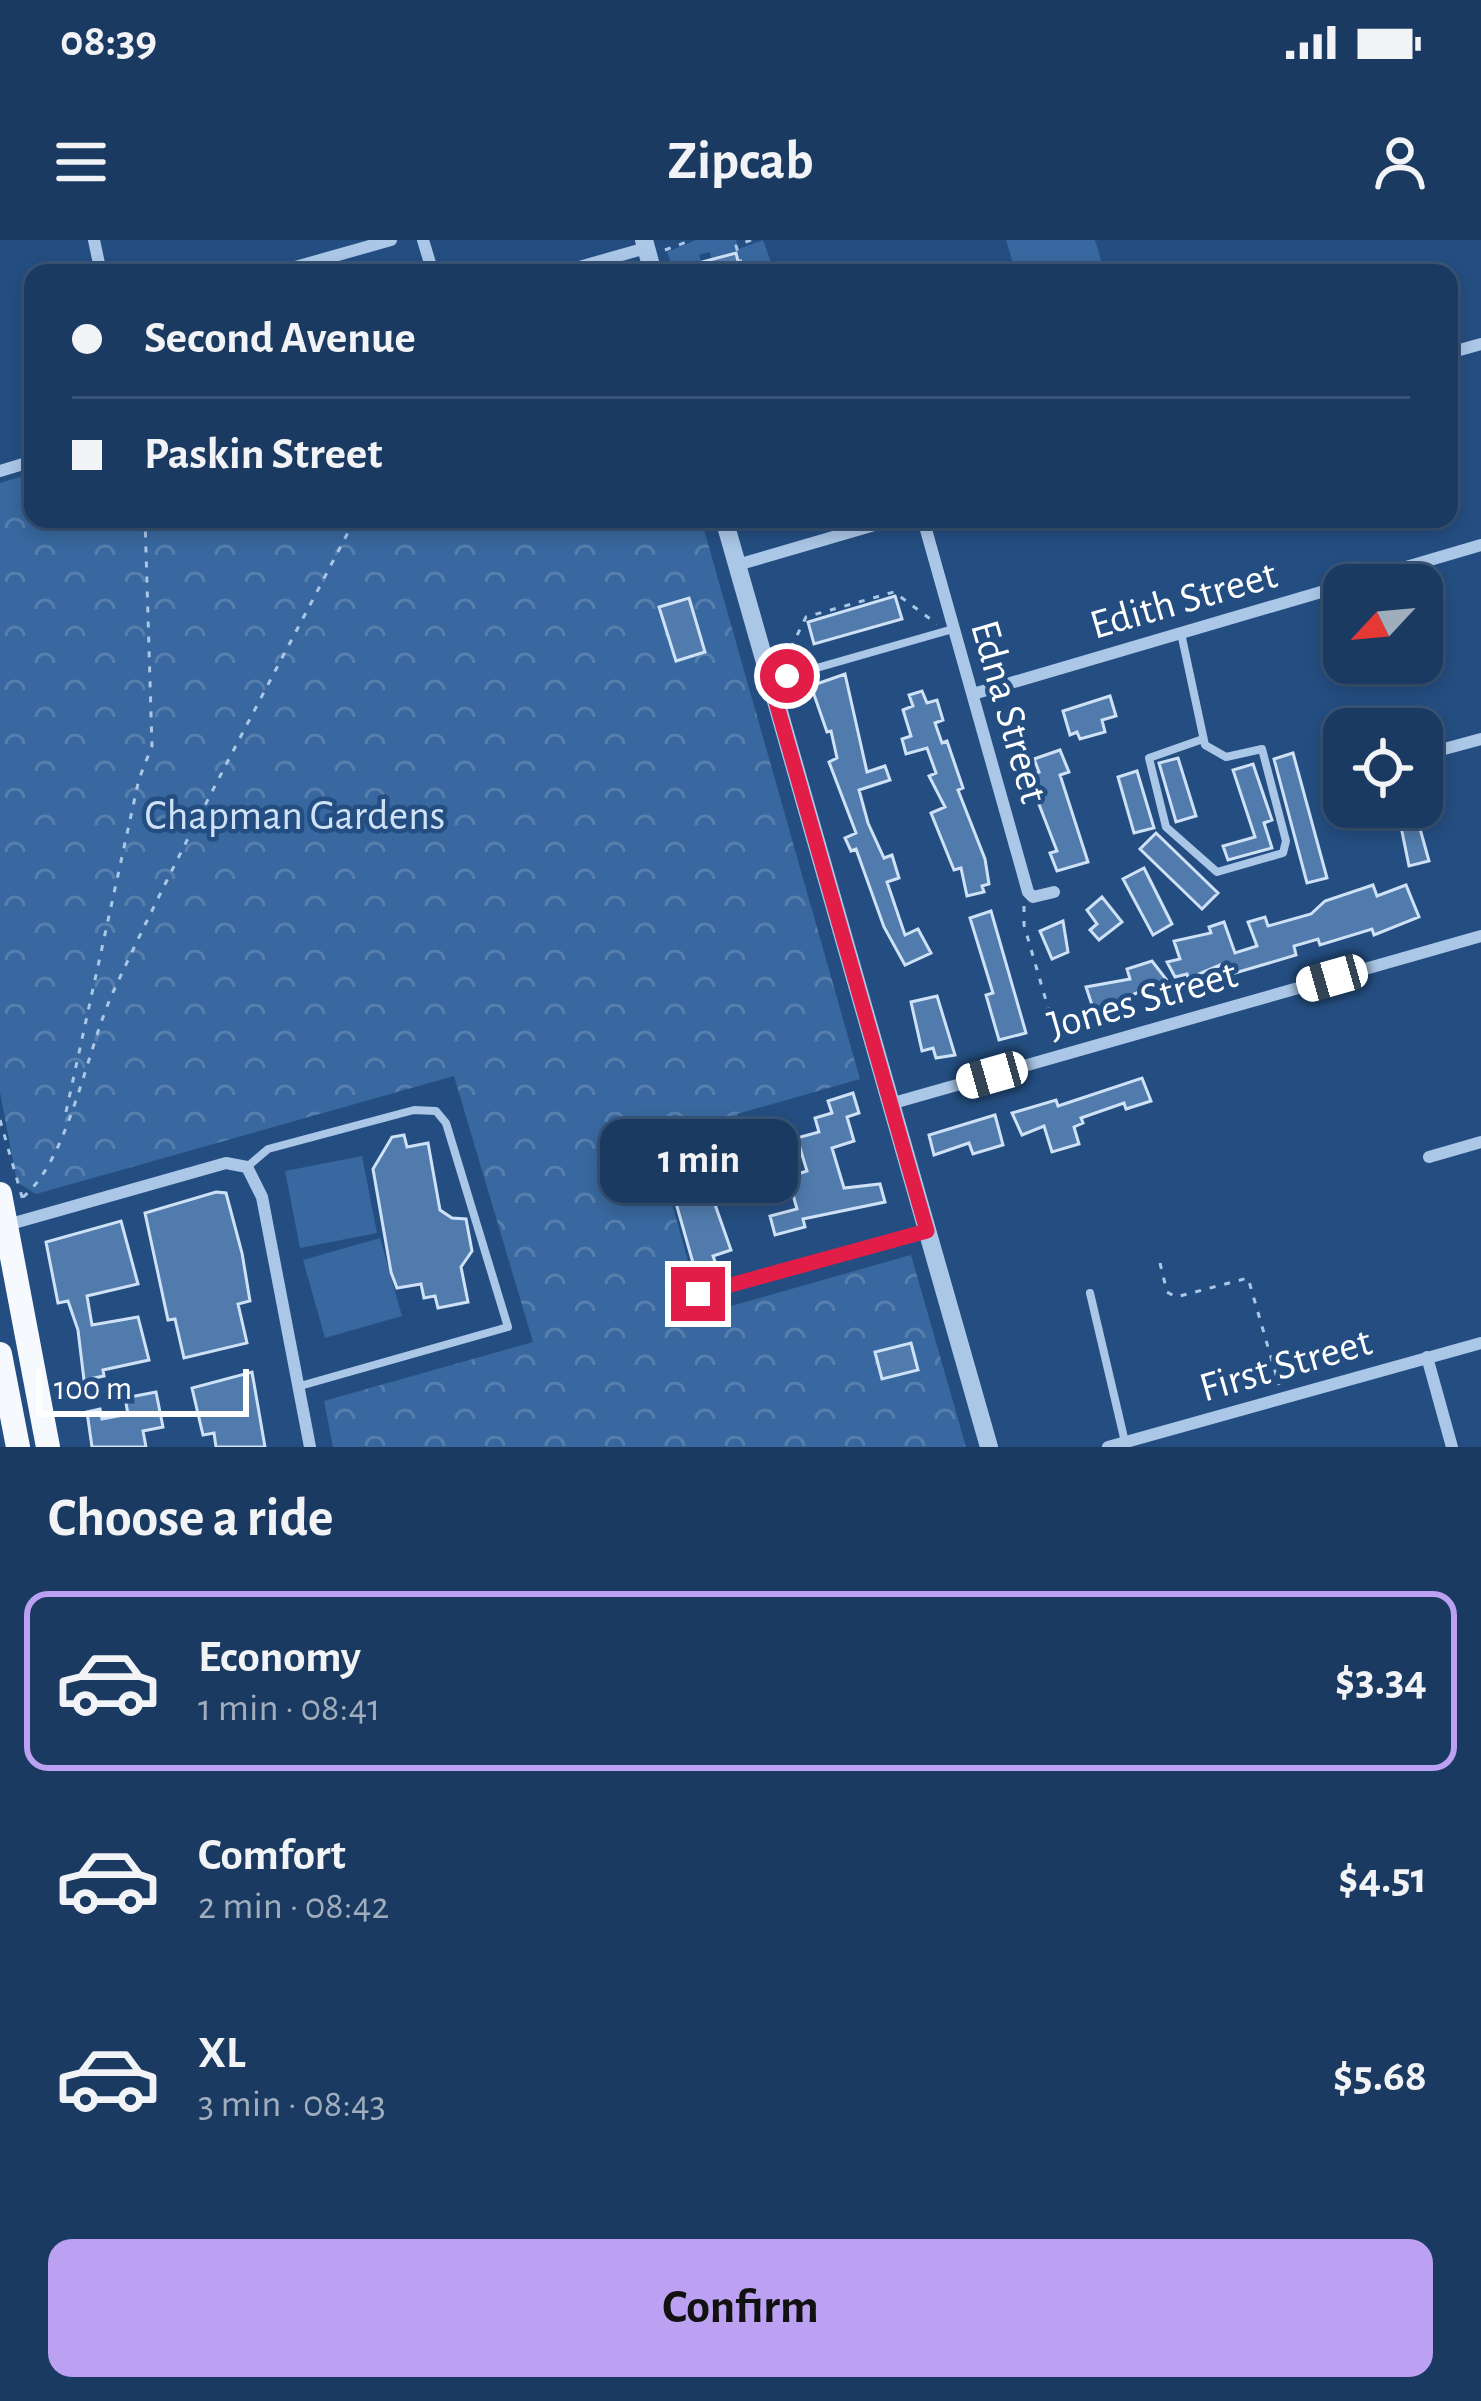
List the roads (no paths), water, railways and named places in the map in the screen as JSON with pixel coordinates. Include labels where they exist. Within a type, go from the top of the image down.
[{"type":"highway","points":[[12,1196],[6,1225],[48,1447]]},
{"type":"highway","points":[[0,1354],[18,1447]]},
{"type":"street","points":[[306,264],[392,240]]},
{"type":"street","points":[[587,264],[650,244]]},
{"type":"street","points":[[727,528],[988,1447]]},
{"type":"street","points":[[737,565],[864,528]]},
{"type":"street","name":"Edna Street","points":[[924,528],[948,631],[973,694],[1028,892],[1033,897],[1054,892]]},
{"type":"street","name":"Edith Street","points":[[973,694],[1481,544]]},
{"type":"street","points":[[1443,749],[1481,739]]},
{"type":"street","name":"Jones Street","points":[[890,1104],[1481,936]]},
{"type":"street","points":[[1429,1157],[1481,1142]]},
{"type":"street","points":[[6,1225],[226,1162],[247,1167],[262,1197],[310,1447]]},
{"type":"street","points":[[698,1294],[927,1231]]},
{"type":"street","name":"First Street","points":[[1108,1447],[1481,1342]]},
{"type":"street","points":[[1427,1357],[1452,1447]]},
{"type":"lane","points":[[770,681],[948,631]]},
{"type":"lane","points":[[1180,633],[1203,739],[1222,757],[1262,749],[1286,841],[1283,853],[1220,873],[1168,830],[1149,758],[1203,739]]},
{"type":"lane","points":[[247,1167],[268,1149],[414,1110],[436,1111],[446,1123],[508,1328],[298,1387]]},
{"type":"lane","points":[[1090,1293],[1124,1442]]},
{"type":"park label","name":"Chapman Gardens","points":[[295,814]]}]
